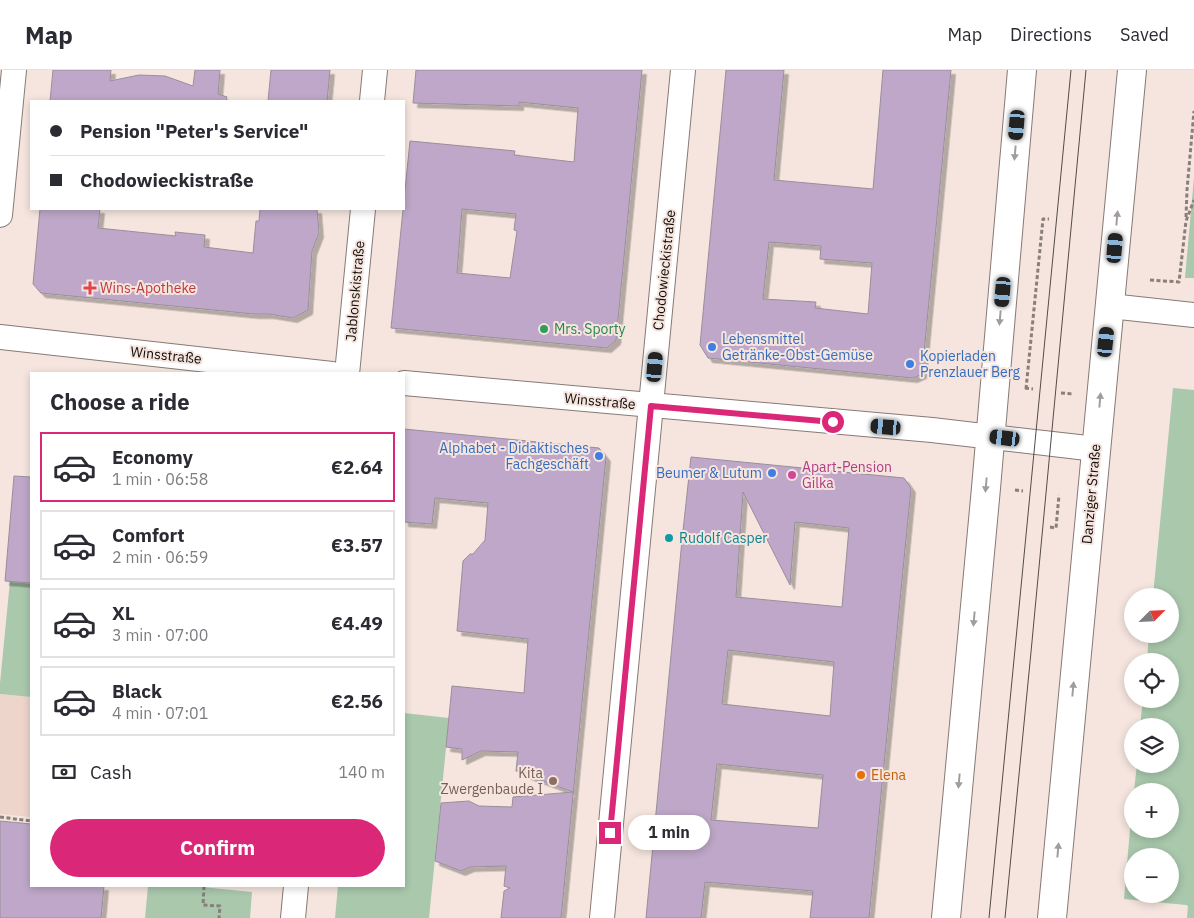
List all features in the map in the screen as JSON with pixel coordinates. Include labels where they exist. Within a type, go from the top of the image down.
[{"type":"main road","points":[[946,918],[1022,70]]},
{"type":"main road","name":"Danziger Straße","points":[[1052,918],[1132,70]]},
{"type":"street","points":[[0,215],[14,70]]},
{"type":"street","points":[[372,100],[375,70]]},
{"type":"street","name":"Chodowieckistraße","points":[[602,918],[683,70]]},
{"type":"street","name":"Jablonskistraße","points":[[347,372],[362,210]]},
{"type":"street","points":[[1110,306],[1194,315]]},
{"type":"street","name":"Winsstraße","points":[[0,337],[314,372]]},
{"type":"street","name":"Winsstraße","points":[[405,383],[990,436],[1096,449]]},
{"type":"street","points":[[293,918],[296,887]]},
{"type":"path","points":[[1150,280],[1179,282],[1186,221],[1194,111]]},
{"type":"path","points":[[1186,221],[1194,200]]},
{"type":"path","points":[[1026,389],[1043,219],[1049,219]]},
{"type":"path","points":[[1052,494],[1066,496]]},
{"type":"path","points":[[1050,527],[1056,528],[1059,495]]},
{"type":"path","points":[[0,817],[30,821]]},
{"type":"path","points":[[204,887],[203,905],[220,906],[219,918]]},
{"type":"shaded area","points":[[0,694],[30,697],[30,817],[0,814]]},
{"type":"green space","points":[[1194,177],[1194,278],[1185,278]]},
{"type":"green space","points":[[1173,388],[1194,390],[1194,918],[1187,918],[1188,906],[1165,903],[1179,903],[1179,848],[1128,848],[1129,838],[1179,838],[1179,783],[1135,783],[1136,773],[1179,773],[1179,718],[1141,718],[1142,708],[1179,708],[1179,653],[1148,653],[1148,643],[1179,643],[1179,588],[1154,588]]},
{"type":"green space","points":[[10,581],[30,583],[30,697],[0,694]]},
{"type":"green space","points":[[405,713],[449,718],[429,918],[335,918],[338,887],[405,887]]},
{"type":"green space","points":[[148,887],[202,887],[252,892],[250,918],[145,918]]},
{"type":"building","points":[[53,70],[111,70],[110,81],[139,75],[165,76],[193,86],[195,70],[220,70],[218,94],[227,97],[226,100],[50,100]]},
{"type":"building","points":[[271,70],[330,70],[327,100],[268,100]]},
{"type":"building","points":[[416,70],[642,70],[616,340],[607,348],[391,328],[403,210],[405,210],[410,141],[515,151],[514,155],[574,162],[578,108],[519,102],[519,106],[413,103]],"holes":[[[462,209],[516,214],[514,230],[517,231],[510,278],[457,273]]]},
{"type":"building","points":[[726,70],[784,70],[774,180],[873,189],[883,70],[951,70],[922,374],[913,378],[708,358],[700,345]],"holes":[[[769,242],[821,246],[820,259],[872,263],[868,314],[815,308],[816,302],[763,299]]]},
{"type":"building","points":[[40,210],[100,210],[98,228],[176,236],[175,232],[205,235],[204,247],[253,253],[256,221],[259,221],[260,210],[317,210],[319,233],[312,251],[308,310],[293,318],[269,314],[41,293],[33,284]]},
{"type":"building","points":[[405,429],[599,448],[606,457],[561,918],[501,918],[504,891],[510,888],[504,886],[506,866],[470,867],[461,871],[435,861],[441,803],[469,801],[479,806],[512,807],[513,797],[573,792],[516,771],[518,752],[481,751],[462,760],[462,749],[446,747],[452,686],[524,693],[528,639],[457,631],[463,561],[470,554],[473,554],[485,540],[488,503],[435,498],[432,524],[405,522]]},
{"type":"building","points":[[691,457],[904,478],[911,488],[869,918],[810,918],[813,891],[705,882],[701,918],[646,918]],"holes":[[[743,492],[790,585],[795,522],[849,528],[842,607],[736,597]],[[728,650],[834,662],[830,716],[722,704]],[[717,764],[823,775],[818,828],[711,820]]]},
{"type":"building","points":[[14,476],[30,477],[30,583],[5,581]]},
{"type":"building","points":[[0,821],[30,824],[30,887],[104,887],[101,918],[0,918]]},
{"type":"tram line","points":[[989,918],[1071,70]]},
{"type":"tram line","points":[[1005,918],[1086,70]]},
{"type":"place","name":"Wins-Apotheke","points":[[90,288]]},
{"type":"place","name":"Mrs. Sporty","points":[[544,329]]},
{"type":"place","name":"Lebensmittel Getränke-Obst-Gemüse","points":[[712,347]]},
{"type":"place","name":"Kopierladen Prenzlauer Berg","points":[[910,364]]},
{"type":"place","name":"Alphabet - Didaktisches Fachgeschäft","points":[[599,456]]},
{"type":"place","name":"Beumer & Lutum","points":[[772,473]]},
{"type":"place","name":"Apart-Pension Gilka","points":[[792,475]]},
{"type":"place","name":"Rudolf Casper","points":[[669,538]]},
{"type":"place","name":"Elena","points":[[861,775]]},
{"type":"place","name":"Kita Zwergenbaude I","points":[[553,781]]},
{"type":"route","points":[[610,833],[651,406],[833,422]]}]
